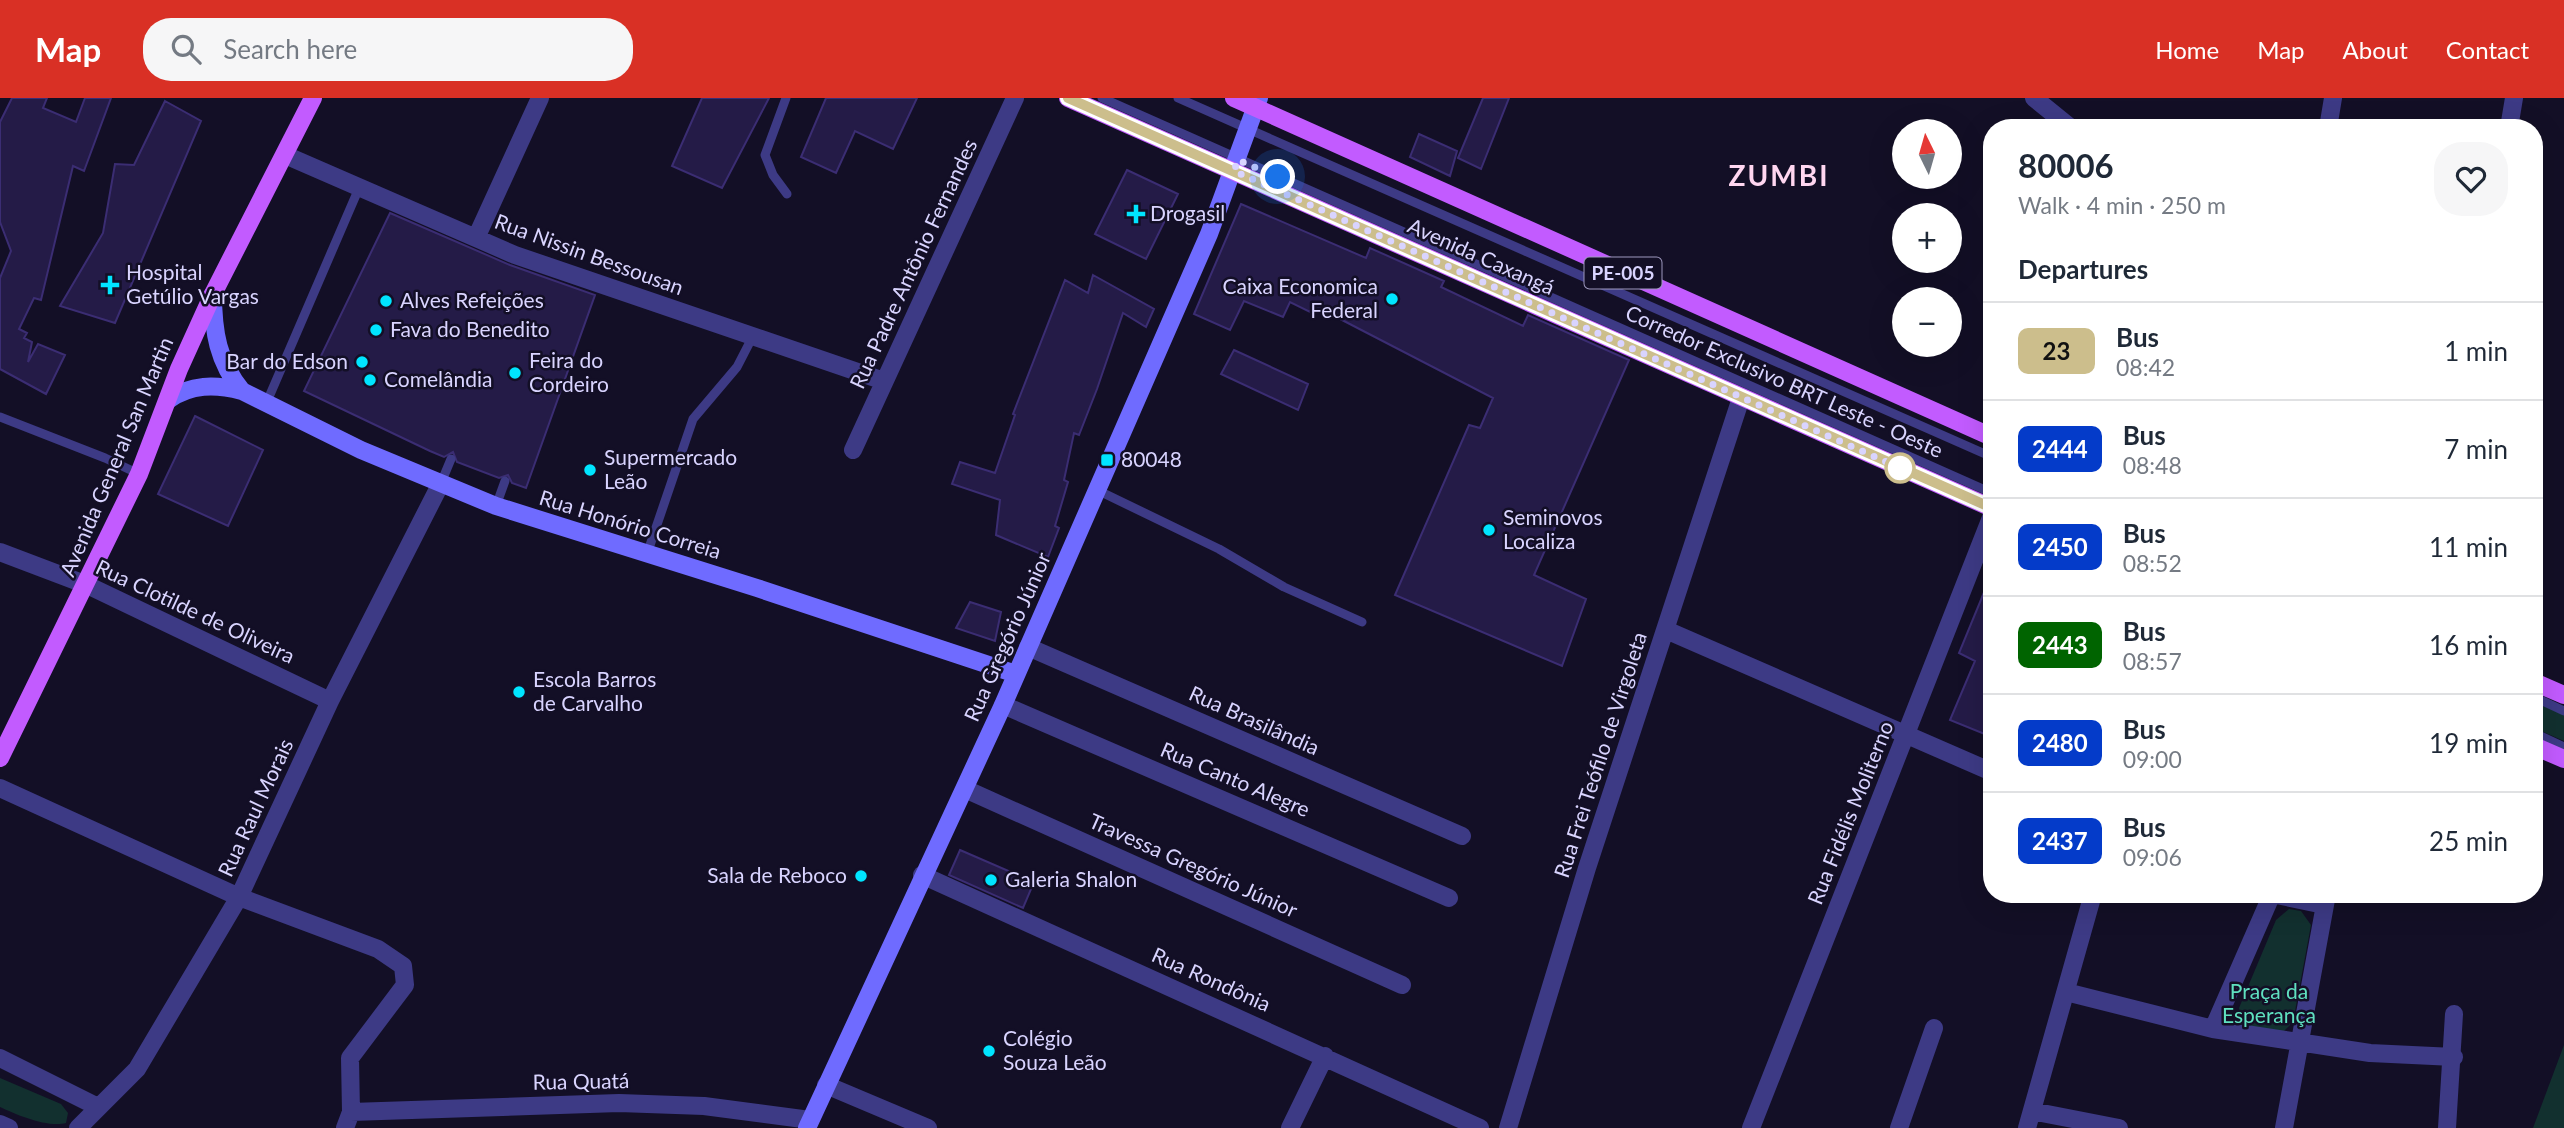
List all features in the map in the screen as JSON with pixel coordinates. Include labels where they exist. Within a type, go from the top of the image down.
[{"type":"main road","name":"Avenida General San Martin","points":[[0,758],[139,474],[213,294],[313,98]]},
{"type":"main road","name":"Avenida Caxangá","points":[[1068,98],[1236,166],[1741,398],[1983,504]]},
{"type":"main road","name":"Avenida Caxangá","points":[[1234,98],[1257,103],[1983,433]]},
{"type":"main road","name":"Rua Gregório Júnior","points":[[808,1124],[922,874],[1003,705],[1236,166],[1257,103]]},
{"type":"main road","name":"Rua Honório Correia","points":[[213,294],[213,324],[217,346],[230,376],[242,391]]},
{"type":"main road","name":"Rua Honório Correia","points":[[168,400],[195,387],[213,386],[242,391],[440,485],[496,506],[1016,674]]},
{"type":"main road","points":[[2543,686],[2564,695]]},
{"type":"main road","points":[[2543,750],[2564,759]]},
{"type":"street","points":[[476,238],[540,98]]},
{"type":"street","name":"Rua Padre Antônio Fernandes","points":[[853,450],[1015,98]]},
{"type":"street","points":[[2034,98],[2060,119]]},
{"type":"street","points":[[2330,119],[2333,98]]},
{"type":"street","points":[[2510,119],[2514,98]]},
{"type":"street","name":"Rua Nissin Bessousan","points":[[285,155],[571,280],[753,336],[884,381]]},
{"type":"street","name":"Rua Frei Teófilo de Virgoleta","points":[[1508,1128],[1587,868],[1741,398]]},
{"type":"street","name":"Rua Raul Morais","points":[[78,1128],[138,1069],[239,897],[330,701],[440,485]]},
{"type":"street","name":"Rua Fidélis Moliterno","points":[[1751,1128],[1983,537]]},
{"type":"street","name":"Rua Clotilde de Oliveira","points":[[0,552],[87,585],[330,701]]},
{"type":"street","points":[[1666,631],[1905,737],[1983,768]]},
{"type":"street","name":"Rua Brasilândia","points":[[1028,647],[1462,836]]},
{"type":"street","name":"Rua Canto Alegre","points":[[1003,705],[1449,898]]},
{"type":"street","points":[[0,788],[239,897],[378,949],[403,966],[405,985],[350,1058],[348,1120]]},
{"type":"street","name":"Travessa Gregório Júnior","points":[[965,789],[1402,985]]},
{"type":"street","name":"Rua Rondônia","points":[[922,874],[1480,1128]]},
{"type":"street","points":[[2091,903],[2029,1119],[2119,1128]]},
{"type":"street","points":[[2213,1029],[2268,903]]},
{"type":"street","points":[[2284,1128],[2325,903]]},
{"type":"street","points":[[2066,992],[2213,1029],[2370,1053],[2454,1057]]},
{"type":"street","points":[[2447,1128],[2454,1057],[2454,1014]]},
{"type":"street","points":[[1899,1128],[1934,1028]]},
{"type":"street","points":[[1290,1128],[1325,1056]]},
{"type":"street","points":[[0,1058],[98,1107]]},
{"type":"street","points":[[826,1084],[928,1128]]},
{"type":"street","name":"Rua Quatá","points":[[348,1120],[620,1103],[704,1106],[808,1124]]},
{"type":"street","points":[[0,1124],[9,1128]]},
{"type":"lane","points":[[786,98],[765,155],[787,194]]},
{"type":"lane","name":"Corredor Exclusivo BRT Leste - Oeste","points":[[1102,98],[1236,166],[1983,489]]},
{"type":"lane","name":"Corredor Exclusivo BRT Leste - Oeste","points":[[1178,98],[1983,453]]},
{"type":"lane","points":[[266,404],[359,188]]},
{"type":"lane","points":[[647,554],[692,419],[737,367],[753,336]]},
{"type":"lane","points":[[0,416],[139,474]]},
{"type":"lane","points":[[440,485],[452,459]]},
{"type":"lane","points":[[496,506],[505,481]]},
{"type":"lane","points":[[1097,490],[1219,549],[1284,587],[1362,622]]},
{"type":"lane","points":[[2543,701],[2564,711]]},
{"type":"lane","points":[[2543,737],[2564,747]]},
{"type":"green space","points":[[2543,706],[2564,715],[2564,741],[2543,732]]},
{"type":"green space","name":"Praça da Esperança","points":[[2289,909],[2301,911],[2311,925],[2293,1022],[2283,1032],[2255,1028],[2240,1016],[2239,1008],[2276,920]]},
{"type":"green space","points":[[2564,1045],[2564,1128],[2533,1128]]},
{"type":"green space","points":[[0,1078],[61,1104],[68,1113],[66,1123],[50,1124],[0,1107]]},
{"type":"building","points":[[12,98],[47,98],[43,108],[76,122],[85,98],[111,98],[84,171],[73,166],[41,300],[34,298],[19,329],[27,333],[24,338],[32,342],[28,362],[38,344],[65,355],[46,394],[0,369],[0,278],[11,251],[0,222],[0,122]]},
{"type":"building","points":[[702,98],[769,98],[722,188],[672,166]]},
{"type":"building","points":[[826,98],[917,98],[893,149],[855,131],[836,173],[801,157]]},
{"type":"building","points":[[1483,98],[1509,98],[1481,169],[1458,158]]},
{"type":"building","points":[[165,101],[201,121],[115,323],[60,306],[103,233],[115,164],[134,165]]},
{"type":"building","points":[[1419,134],[1457,151],[1450,176],[1410,157]]},
{"type":"building","name":"Drogasil","points":[[1127,170],[1178,194],[1146,259],[1095,234]]},
{"type":"building","name":"Seminovos Localiza","points":[[1241,204],[1366,258],[1370,248],[1444,281],[1441,287],[1523,326],[1528,315],[1629,360],[1534,575],[1586,599],[1562,666],[1395,595],[1469,425],[1480,428],[1493,398],[1313,305],[1310,312],[1290,302],[1283,317],[1244,301],[1230,330],[1194,314]]},
{"type":"building","points":[[390,213],[510,265],[595,295],[526,488],[512,483],[508,475],[499,478],[457,462],[453,452],[444,457],[304,391]]},
{"type":"building","points":[[1093,275],[1154,309],[1146,327],[1123,313],[1079,435],[1074,433],[1064,480],[1068,482],[1055,526],[1059,528],[1048,557],[996,535],[1000,500],[952,484],[960,462],[995,473],[1015,415],[1013,414],[1065,280],[1088,293]]},
{"type":"building","points":[[1234,350],[1308,384],[1298,410],[1221,374]]},
{"type":"building","points":[[195,416],[263,450],[228,526],[158,494]]},
{"type":"building","points":[[1983,595],[1983,733],[1950,720],[1975,661],[1959,653]]},
{"type":"building","points":[[970,602],[1001,612],[995,641],[956,628]]},
{"type":"building","name":"Galeria Shalon","points":[[960,850],[1034,882],[1023,908],[949,875]]},
{"type":"bus line","name":"23","points":[[1068,98],[1983,504]]},
{"type":"place","name":"Drogasil","points":[[1136,214]]},
{"type":"place","name":"Hospital Getúlio Vargas","points":[[110,285]]},
{"type":"place","name":"Caixa Economica Federal","points":[[1392,299]]},
{"type":"place","name":"Alves Refeições","points":[[386,301]]},
{"type":"place","name":"Fava do Benedito","points":[[376,330]]},
{"type":"place","name":"Bar do Edson","points":[[362,362]]},
{"type":"place","name":"Feira do Cordeiro","points":[[515,373]]},
{"type":"place","name":"Comelândia","points":[[370,380]]},
{"type":"place","name":"80048","points":[[1107,460]]},
{"type":"place","name":"Supermercado Leão","points":[[590,470]]},
{"type":"place","name":"Seminovos Localiza","points":[[1489,530]]},
{"type":"place","name":"Escola Barros de Carvalho","points":[[519,692]]},
{"type":"place","name":"Sala de Reboco","points":[[861,876]]},
{"type":"place","name":"Galeria Shalon","points":[[991,880]]},
{"type":"place","name":"Colégio Souza Leão","points":[[989,1051]]},
{"type":"district","name":"ZUMBI","points":[[1779,176]]},
{"type":"route","points":[[1278,177],[1238,160],[1234,171],[1900,468]]}]
